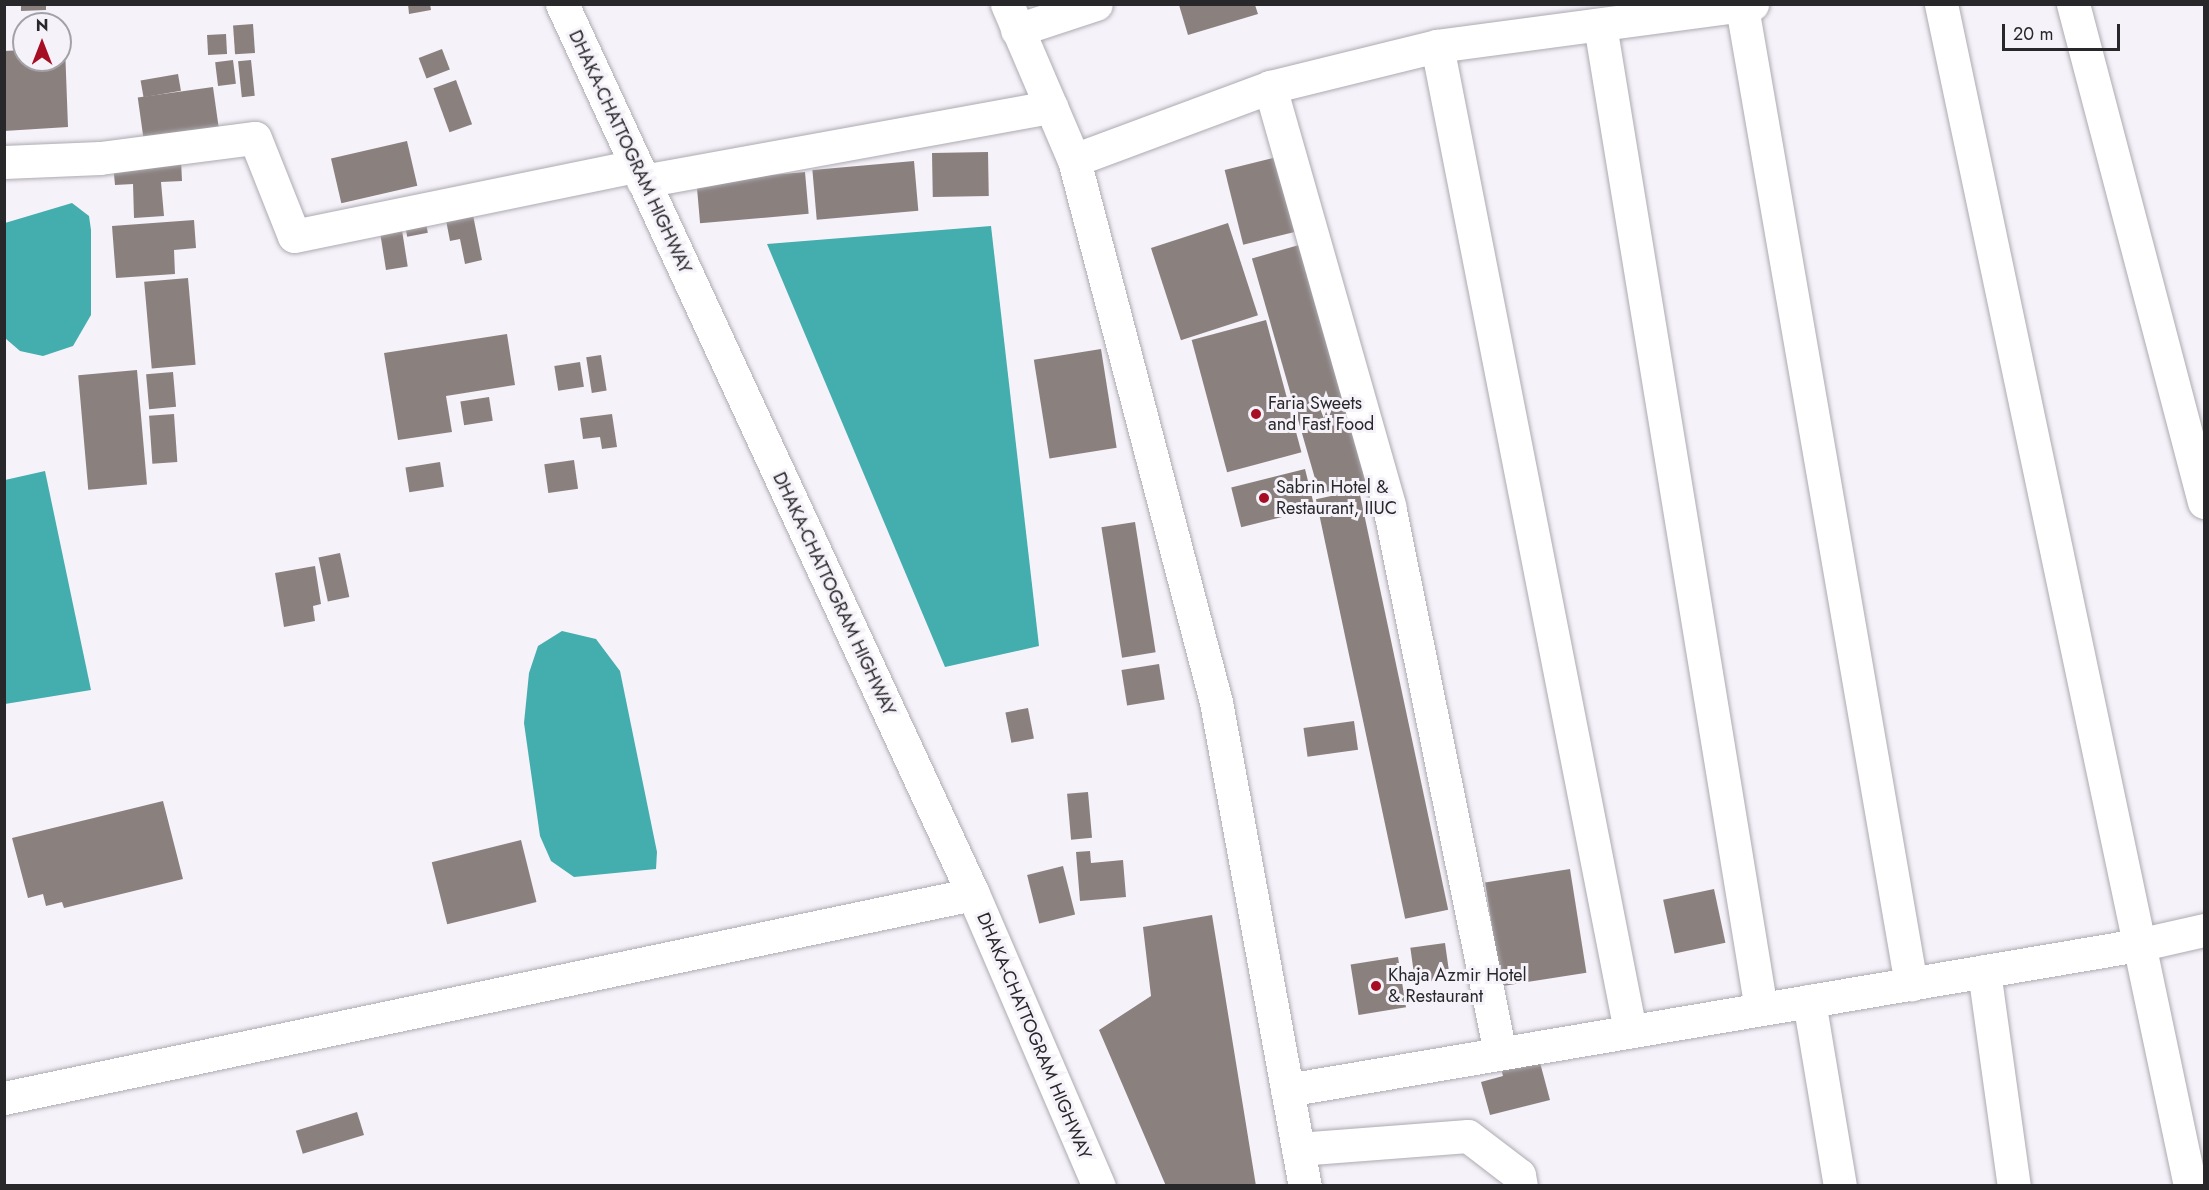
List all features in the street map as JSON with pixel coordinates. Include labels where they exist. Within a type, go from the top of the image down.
[{"type":"main road","name":"DHAKA-CHATTOGRAM HIGHWAY","points":[[561,4],[973,894],[1099,1185]]},
{"type":"main road","points":[[1096,4],[1012,17],[1074,160],[1216,702],[1305,1185]]},
{"type":"main road","points":[[1941,4],[2190,1185]]},
{"type":"main road","points":[[2073,4],[2205,502]]},
{"type":"main road","points":[[1074,160],[1270,87],[1437,46],[1747,6],[1911,984]]},
{"type":"main road","points":[[1600,25],[1761,1009]]},
{"type":"main road","points":[[1437,46],[1630,1031]]},
{"type":"main road","points":[[1270,87],[1389,506],[1500,1053]]},
{"type":"main road","points":[[4,162],[100,158],[255,138],[294,236],[639,173],[1051,106]]},
{"type":"main road","points":[[4,1098],[973,894]]},
{"type":"main road","points":[[1287,1090],[2138,945],[2205,930]]},
{"type":"main road","points":[[1984,971],[2014,1185]]},
{"type":"main road","points":[[1809,1001],[1840,1185]]},
{"type":"main road","points":[[1298,1149],[1468,1136],[1519,1175],[1521,1185]]},
{"type":"water","points":[[72,203],[89,216],[91,315],[73,346],[43,356],[20,351],[5,338],[5,223]]},
{"type":"water","points":[[991,226],[1039,646],[945,667],[767,244]]},
{"type":"water","points":[[45,471],[91,690],[5,704],[5,480]]},
{"type":"water","points":[[562,631],[596,639],[620,671],[657,852],[656,869],[574,877],[551,861],[540,836],[524,723],[529,673],[538,646]]},
{"type":"building","points":[[21,4],[46,4],[46,10],[21,11]]},
{"type":"building","points":[[408,4],[430,4],[431,10],[409,14]]},
{"type":"building","points":[[1179,5],[1255,5],[1258,14],[1188,35]]},
{"type":"building","points":[[253,24],[255,53],[235,54],[233,25]]},
{"type":"building","points":[[226,34],[227,54],[208,55],[207,35]]},
{"type":"building","points":[[442,49],[450,70],[427,78],[419,58]]},
{"type":"building","points":[[4,51],[12,51],[12,72],[66,72],[68,127],[4,131]]},
{"type":"building","points":[[233,60],[236,84],[218,86],[215,62]]},
{"type":"building","points":[[251,60],[255,96],[242,97],[238,61]]},
{"type":"building","points":[[178,74],[181,91],[144,97],[141,81]]},
{"type":"building","points":[[456,80],[472,124],[450,132],[433,88]]},
{"type":"building","points":[[213,87],[220,135],[144,145],[138,98]]},
{"type":"building","points":[[407,141],[417,186],[341,203],[331,159]]},
{"type":"building","points":[[988,152],[989,196],[933,197],[932,153]]},
{"type":"building","points":[[1277,157],[1296,232],[1243,245],[1225,170]]},
{"type":"building","points":[[181,160],[182,181],[161,182],[164,216],[134,218],[133,184],[115,185],[113,164]]},
{"type":"building","points":[[914,161],[918,211],[817,220],[812,170]]},
{"type":"building","points":[[805,172],[809,214],[700,223],[696,181]]},
{"type":"building","points":[[472,210],[482,260],[465,264],[460,239],[450,241],[445,215]]},
{"type":"building","points":[[425,218],[428,233],[407,237],[404,222]]},
{"type":"building","points":[[194,220],[196,248],[174,250],[175,274],[116,278],[112,226]]},
{"type":"building","points":[[1228,223],[1258,315],[1181,340],[1151,248]]},
{"type":"building","points":[[401,224],[408,266],[386,270],[379,227]]},
{"type":"building","points":[[1299,245],[1367,481],[1319,494],[1252,259]]},
{"type":"building","points":[[188,278],[196,365],[152,369],[144,282]]},
{"type":"building","points":[[1266,320],[1301,452],[1227,472],[1192,340]]},
{"type":"building","points":[[507,334],[515,385],[446,396],[452,432],[398,440],[384,353]]},
{"type":"building","points":[[1101,349],[1117,448],[1049,458],[1034,360]]},
{"type":"building","points":[[601,355],[607,391],[592,393],[586,357]]},
{"type":"building","points":[[580,362],[584,387],[558,391],[554,366]]},
{"type":"building","points":[[137,370],[147,485],[88,490],[78,375]]},
{"type":"building","points":[[173,372],[176,407],[149,409],[146,374]]},
{"type":"building","points":[[489,397],[493,421],[464,425],[460,402]]},
{"type":"building","points":[[174,414],[177,462],[152,464],[149,416]]},
{"type":"building","points":[[612,414],[617,447],[602,449],[600,437],[583,439],[580,418]]},
{"type":"building","points":[[574,460],[578,489],[548,493],[544,464]]},
{"type":"building","points":[[440,462],[444,487],[409,492],[405,467]]},
{"type":"building","points":[[1305,469],[1315,509],[1241,527],[1231,487]]},
{"type":"building","points":[[1359,490],[1448,910],[1405,919],[1316,499]]},
{"type":"building","points":[[1135,522],[1156,652],[1122,658],[1101,527]]},
{"type":"building","points":[[340,553],[349,597],[328,602],[318,558]]},
{"type":"building","points":[[315,566],[321,604],[313,606],[315,621],[284,627],[275,573]]},
{"type":"building","points":[[1159,664],[1165,700],[1127,706],[1121,670]]},
{"type":"building","points":[[1028,708],[1034,738],[1011,743],[1005,712]]},
{"type":"building","points":[[1354,721],[1358,750],[1308,757],[1303,728]]},
{"type":"building","points":[[1088,792],[1092,838],[1071,840],[1067,794]]},
{"type":"building","points":[[163,801],[183,879],[64,908],[62,902],[46,906],[43,894],[28,898],[12,838]]},
{"type":"building","points":[[521,840],[536,902],[447,924],[432,862]]},
{"type":"building","points":[[1090,851],[1091,863],[1123,860],[1126,897],[1080,901],[1076,852]]},
{"type":"building","points":[[1063,866],[1075,915],[1039,923],[1027,875]]},
{"type":"building","points":[[1570,869],[1586,973],[1501,986],[1485,882]]},
{"type":"building","points":[[1714,889],[1725,943],[1675,954],[1663,900]]},
{"type":"building","points":[[1212,915],[1256,1186],[1166,1186],[1099,1030],[1151,996],[1143,927]]},
{"type":"building","points":[[1445,943],[1450,979],[1415,984],[1410,948]]},
{"type":"building","points":[[1398,957],[1406,1007],[1359,1015],[1351,965]]},
{"type":"building","points":[[1538,1055],[1550,1100],[1490,1115],[1481,1082],[1503,1076],[1500,1065]]},
{"type":"building","points":[[357,1112],[364,1135],[303,1154],[296,1131]]},
{"type":"place","name":"Faria Sweets and Fast Food","points":[[1256,414]]},
{"type":"place","name":"Sabrin Hotel & Restaurant, IIUC","points":[[1264,498]]},
{"type":"place","name":"Khaja Azmir Hotel & Restaurant","points":[[1376,986]]}]
